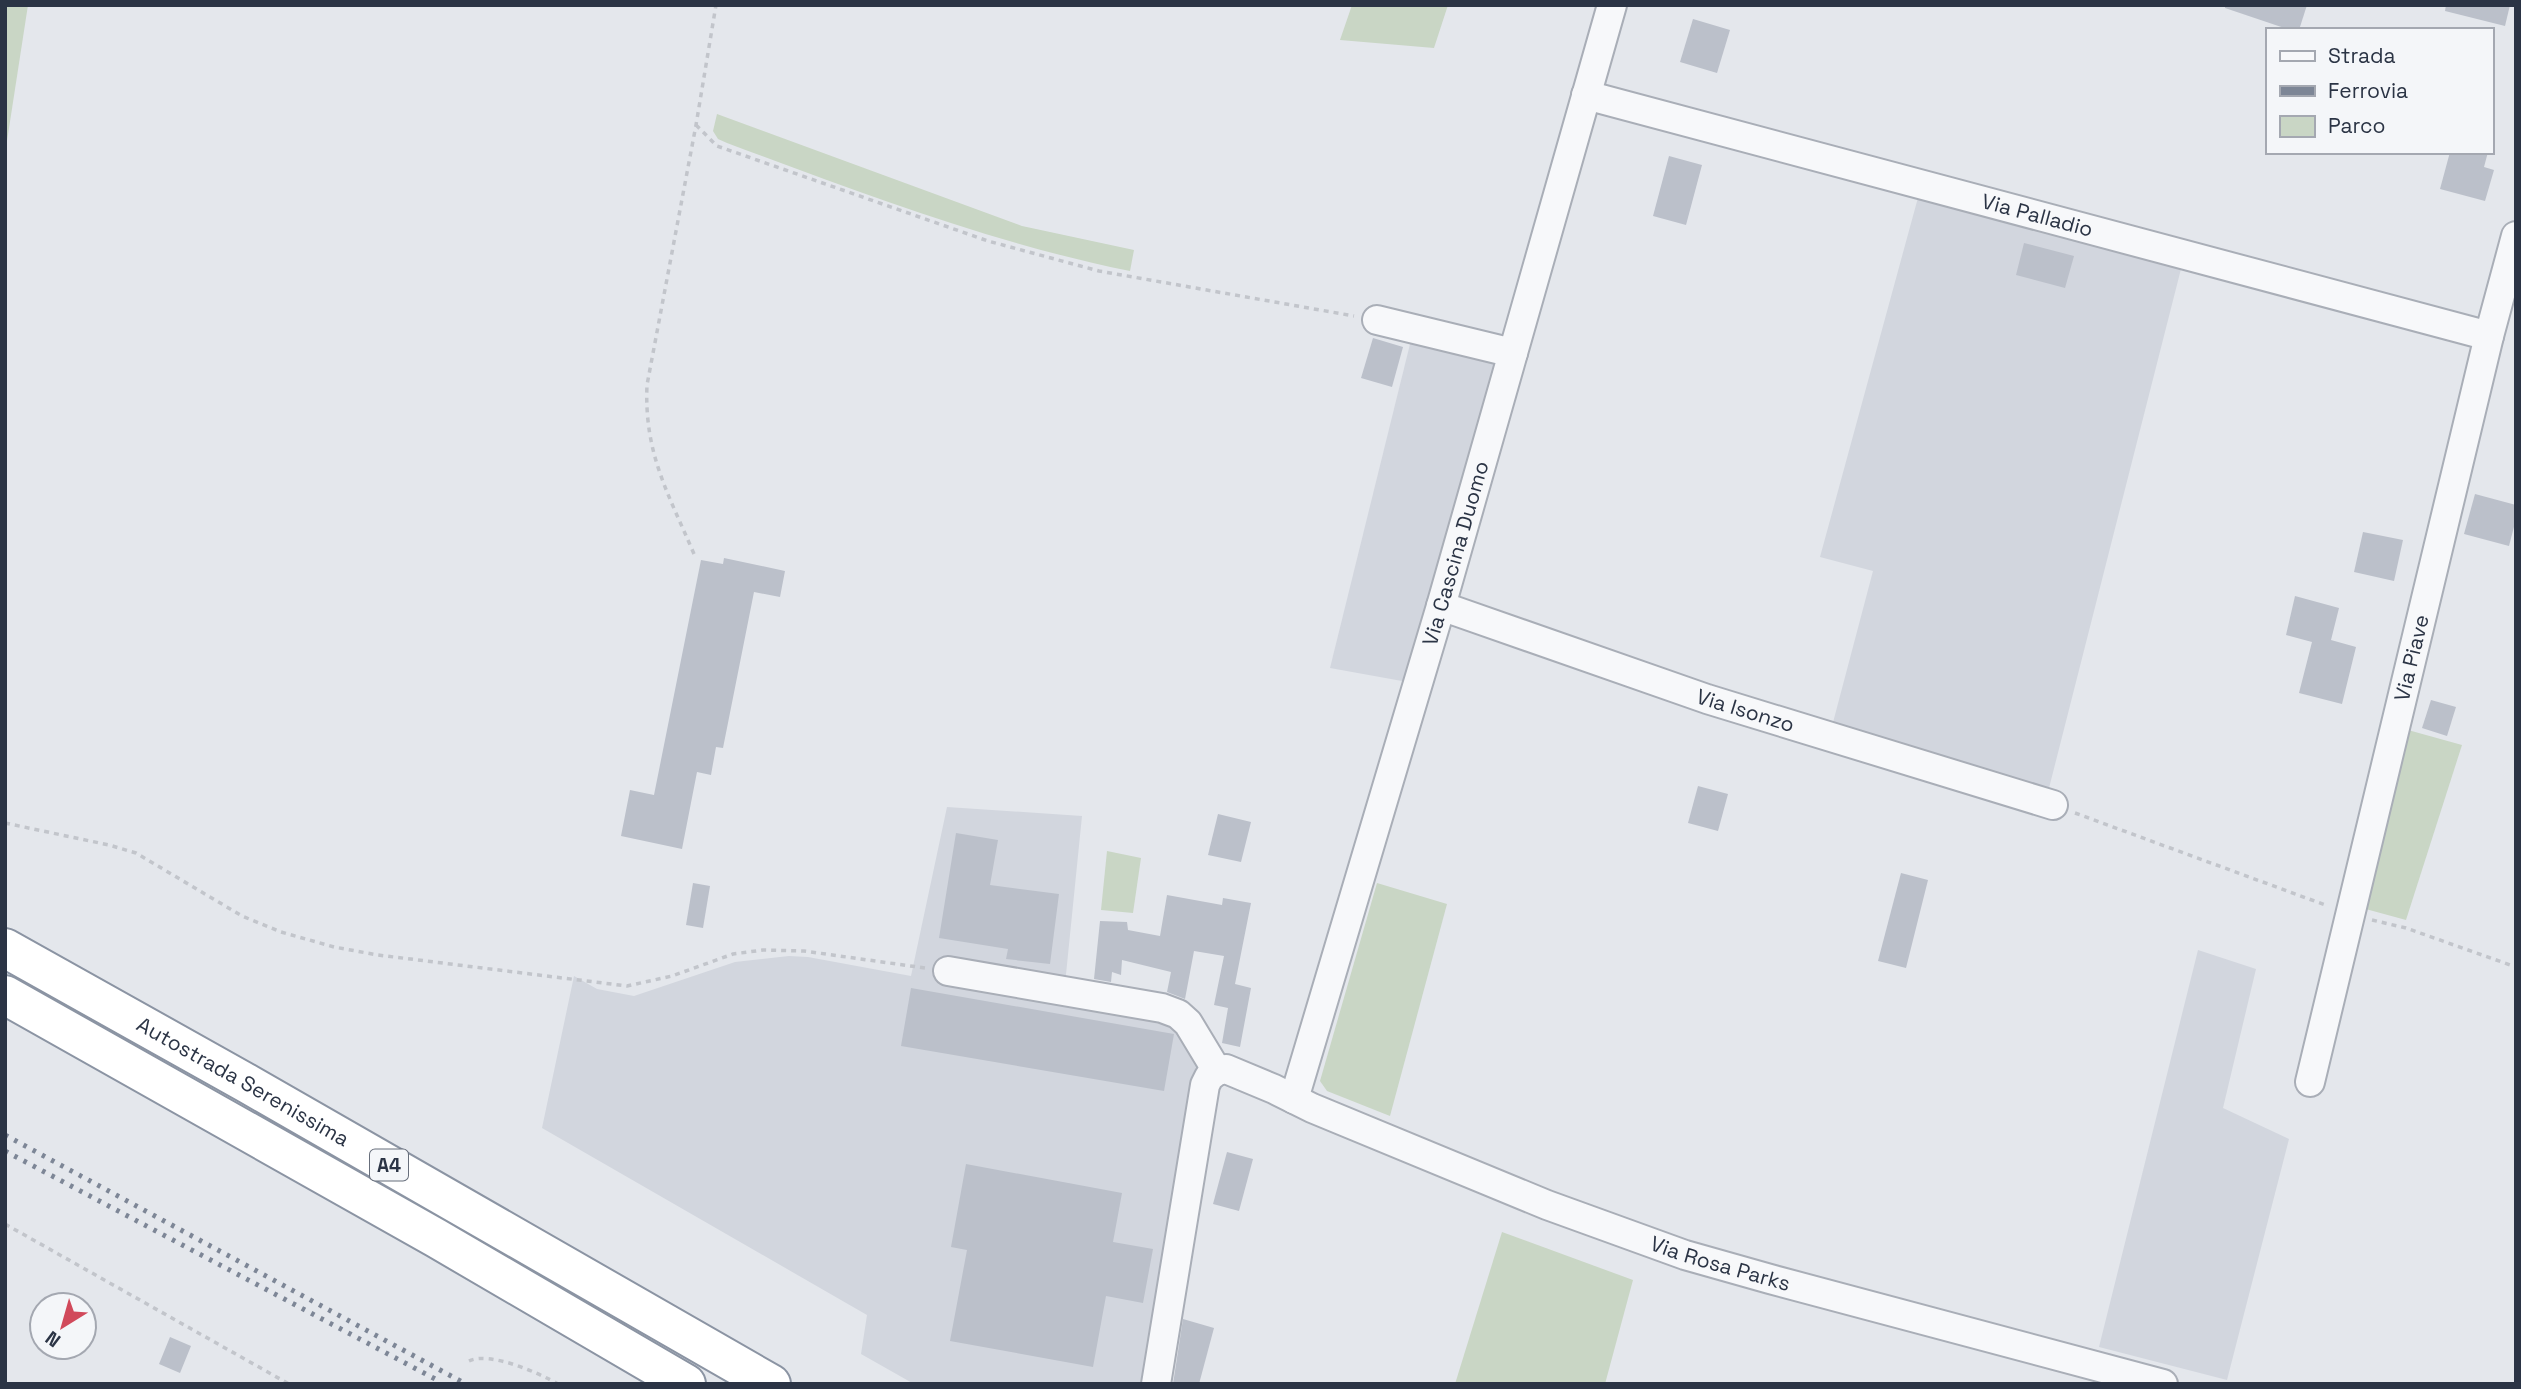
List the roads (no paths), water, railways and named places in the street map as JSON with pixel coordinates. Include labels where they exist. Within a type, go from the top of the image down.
[{"type":"highway","name":"Autostrada Serenissima","points":[[5,948],[771,1384]]},
{"type":"highway","name":"Autostrada Serenissima","points":[[5,995],[436,1238],[686,1384]]},
{"type":"street","name":"Via Cascina Duomo","points":[[1294,1099],[1441,606],[1612,5]]},
{"type":"street","name":"Via Palladio","points":[[1586,95],[2489,336]]},
{"type":"street","name":"Via Piave","points":[[2310,1082],[2489,336],[2516,236]]},
{"type":"street","points":[[1377,320],[1513,353]]},
{"type":"street","name":"Via Isonzo","points":[[1441,606],[1707,699],[2053,805]]},
{"type":"street","points":[[948,971],[1162,1008],[1178,1014],[1188,1023],[1217,1071],[1209,1077],[1205,1085],[1156,1384]]},
{"type":"street","name":"Via Rosa Parks","points":[[1217,1071],[1226,1069],[1546,1205],[1685,1255],[2163,1384]]},
{"type":"railway","points":[[5,1135],[466,1384]]},
{"type":"railway","points":[[5,1151],[439,1381]]}]
